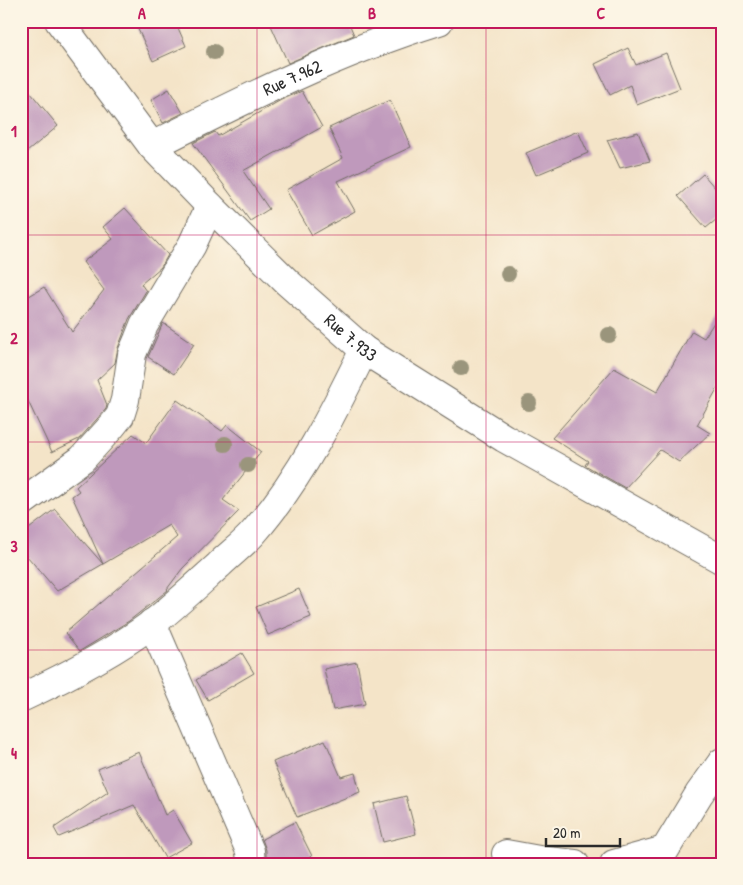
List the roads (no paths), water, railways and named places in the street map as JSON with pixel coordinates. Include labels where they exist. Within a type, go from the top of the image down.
[{"type":"street","name":"Rue 7.933","points":[[59,21],[152,146],[287,282],[364,350],[504,438],[722,560]]},
{"type":"street","name":"Rue 7.962","points":[[152,146],[310,69],[392,35],[439,21]]},
{"type":"street","points":[[21,503],[82,460],[120,416],[125,400],[132,354],[144,325],[192,245],[210,206]]},
{"type":"street","points":[[21,698],[60,680],[125,642],[152,623],[203,580],[254,532],[290,484],[335,409],[364,350]]},
{"type":"street","points":[[152,623],[250,851],[251,864]]},
{"type":"street","points":[[614,864],[665,850],[699,794],[722,762]]},
{"type":"street","points":[[506,854],[575,864]]}]
